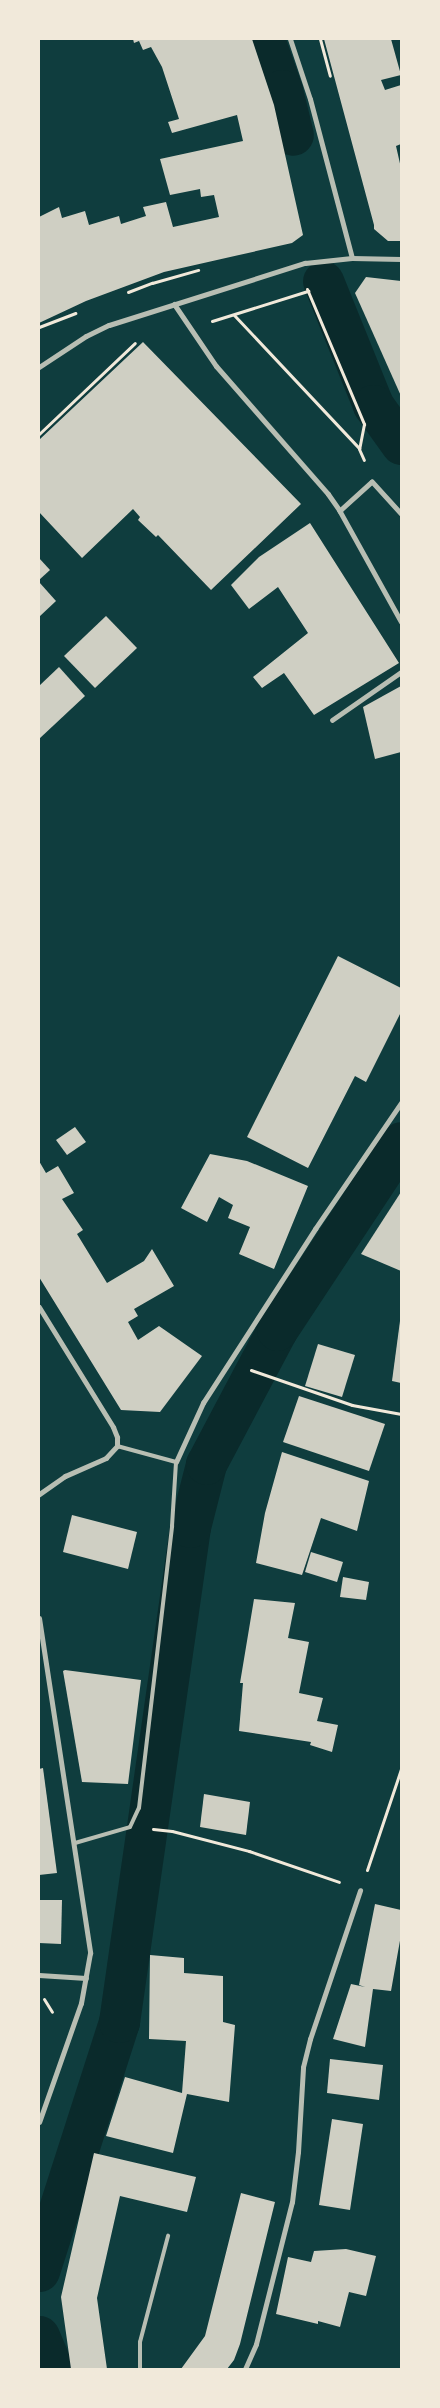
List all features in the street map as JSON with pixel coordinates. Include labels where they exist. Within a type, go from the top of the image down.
[{"type":"street","points":[[290,39],[310,100],[352,258]]},
{"type":"street","points":[[39,367],[86,336],[116,323],[305,263],[352,258],[401,259]]},
{"type":"street","points":[[174,304],[226,378],[340,511],[401,621]]},
{"type":"street","points":[[340,511],[372,482],[401,514]]},
{"type":"street","points":[[332,720],[401,672]]},
{"type":"street","points":[[176,1462],[203,1403],[315,1229],[401,1103]]},
{"type":"street","points":[[39,1307],[113,1427],[117,1437],[117,1446],[106,1458],[65,1476],[39,1494]]},
{"type":"street","points":[[39,1618],[89,1942],[89,1966],[72,2032],[39,2122]]},
{"type":"street","points":[[245,2369],[256,2344],[292,2202],[303,2067],[310,2039],[360,1890]]},
{"type":"street","points":[[39,1975],[86,1978]]},
{"type":"lane","points":[[75,1843],[130,1827],[139,1808],[172,1526],[176,1462],[117,1446]]},
{"type":"lane","points":[[140,2369],[140,2342],[168,2236]]},
{"type":"path","points":[[305,263],[308,291],[364,424],[359,449]]},
{"type":"path","points":[[189,327],[234,315],[308,291]]},
{"type":"path","points":[[234,315],[359,449],[372,482]]},
{"type":"path","points":[[39,434],[131,346],[141,340]]},
{"type":"path","points":[[266,1377],[352,1405],[401,1414]]},
{"type":"path","points":[[172,1831],[298,1866],[360,1890],[401,1769]]},
{"type":"building","points":[[133,39],[252,39],[274,105],[303,235],[292,243],[164,272],[86,301],[39,323],[39,217],[59,207],[62,218],[85,211],[89,225],[119,216],[121,224],[146,216],[143,207],[166,202],[173,227],[219,217],[214,195],[201,197],[200,189],[170,195],[160,159],[243,141],[237,115],[172,133],[168,122],[179,119],[162,67],[151,47],[143,50],[139,41],[134,43]]},
{"type":"building","points":[[324,39],[391,39],[401,75],[381,80],[385,90],[401,85],[401,144],[396,146],[401,168],[401,241],[388,241],[374,229]]},
{"type":"building","points":[[366,277],[401,281],[401,396],[355,293]]},
{"type":"building","points":[[143,342],[301,504],[211,590],[158,535],[156,537],[138,520],[140,517],[133,509],[82,558],[39,512],[39,440]]},
{"type":"building","points":[[310,523],[399,663],[314,715],[284,673],[262,688],[253,677],[308,633],[278,587],[249,609],[231,585],[259,557]]},
{"type":"building","points":[[39,558],[50,570],[39,580]]},
{"type":"building","points":[[39,582],[56,601],[39,617]]},
{"type":"building","points":[[106,616],[137,648],[95,688],[64,656]]},
{"type":"building","points":[[59,667],[85,696],[39,739],[39,686]]},
{"type":"building","points":[[401,686],[401,752],[375,759],[363,707]]},
{"type":"building","points":[[338,956],[401,988],[401,1012],[366,1082],[355,1076],[308,1168],[247,1137]]},
{"type":"building","points":[[75,1127],[86,1142],[67,1155],[56,1140]]},
{"type":"building","points":[[210,1154],[247,1161],[308,1186],[274,1269],[239,1254],[250,1227],[228,1218],[233,1205],[219,1197],[207,1222],[181,1208]]},
{"type":"building","points":[[39,1161],[46,1173],[58,1166],[74,1193],[62,1199],[83,1230],[77,1234],[107,1283],[144,1261],[152,1249],[174,1286],[134,1309],[138,1316],[128,1322],[138,1340],[159,1326],[202,1356],[160,1412],[121,1410],[39,1277]]},
{"type":"building","points":[[401,1192],[401,1271],[361,1254]]},
{"type":"building","points":[[401,1321],[401,1383],[392,1381]]},
{"type":"building","points":[[318,1344],[355,1355],[342,1397],[305,1386]]},
{"type":"building","points":[[299,1396],[385,1424],[369,1471],[283,1442]]},
{"type":"building","points":[[282,1452],[369,1481],[357,1531],[321,1518],[302,1575],[256,1563],[265,1513]]},
{"type":"building","points":[[72,1515],[137,1532],[128,1569],[63,1552]]},
{"type":"building","points":[[311,1552],[343,1562],[337,1582],[305,1572]]},
{"type":"building","points":[[343,1577],[369,1582],[366,1600],[340,1597]]},
{"type":"building","points":[[254,1599],[295,1603],[288,1638],[309,1642],[299,1693],[323,1698],[317,1721],[338,1725],[332,1752],[310,1745],[311,1742],[239,1731],[243,1683],[240,1683]]},
{"type":"building","points":[[63,1671],[141,1680],[128,1784],[82,1782]]},
{"type":"building","points":[[43,1768],[57,1873],[39,1875],[39,1769]]},
{"type":"building","points":[[204,1794],[250,1802],[246,1835],[200,1827]]},
{"type":"building","points":[[39,1900],[62,1900],[61,1944],[39,1943]]},
{"type":"building","points":[[375,1904],[401,1910],[401,1935],[391,1991],[373,1989],[365,2047],[333,2039],[351,1984],[365,1987],[359,1985]]},
{"type":"building","points":[[150,1955],[184,1958],[184,1973],[223,1976],[223,2022],[235,2025],[229,2102],[187,2094],[173,2153],[106,2136],[125,2077],[182,2093],[186,2041],[149,2039]]},
{"type":"building","points":[[330,2059],[383,2065],[379,2100],[327,2093]]},
{"type":"building","points":[[332,2119],[363,2124],[350,2210],[319,2205]]},
{"type":"building","points":[[94,2153],[196,2177],[187,2212],[120,2196],[97,2298],[107,2369],[71,2369],[61,2297]]},
{"type":"building","points":[[241,2193],[275,2202],[240,2344],[234,2360],[227,2369],[181,2369],[205,2336]]},
{"type":"building","points":[[346,2249],[376,2256],[366,2296],[349,2292],[340,2327],[318,2321],[318,2324],[276,2314],[288,2257],[311,2262],[314,2251]]},
{"type":"waterway","points":[[264,39],[282,90],[293,135]]},
{"type":"waterway","points":[[323,281],[373,405],[401,444]]},
{"type":"waterway","points":[[39,2271],[119,2022],[190,1527],[206,1464],[277,1330],[401,1142]]},
{"type":"waterway","points":[[39,2336],[53,2369]]}]
